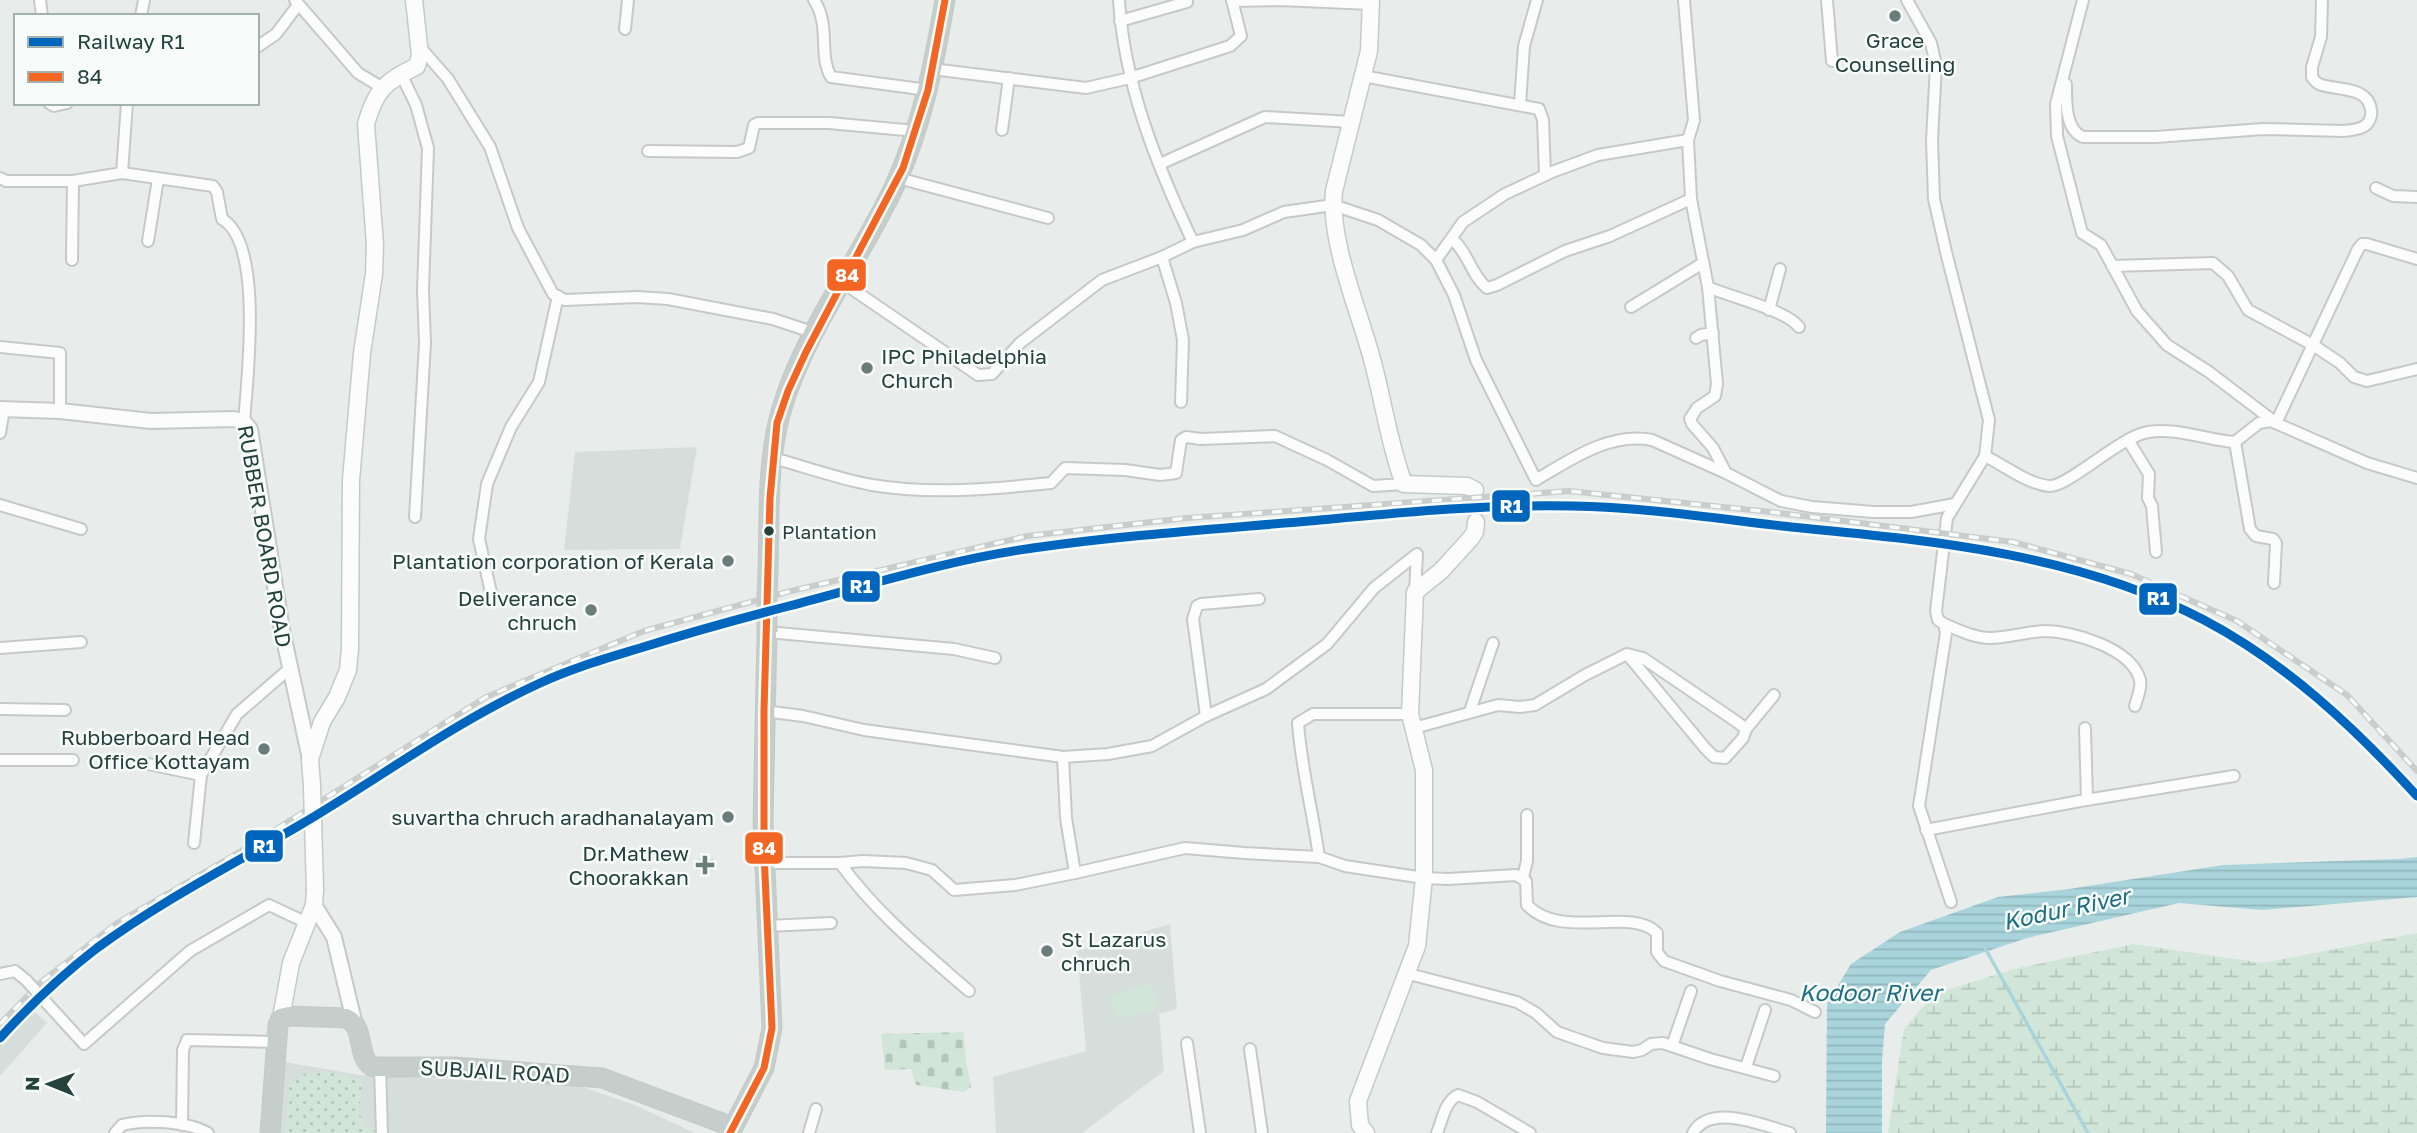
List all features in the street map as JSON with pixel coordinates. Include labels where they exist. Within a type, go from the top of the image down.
[{"type":"highway","points":[[732,1130],[759,1080],[771,1042],[764,863],[764,711],[773,458],[782,406],[815,333],[898,178],[928,90],[945,0]]},
{"type":"highway","points":[[270,1133],[278,1025],[281,1018],[346,1018],[355,1025],[368,1064],[380,1068]]},
{"type":"highway","name":"SUBJAIL ROAD","points":[[380,1068],[455,1067],[602,1078],[732,1130]]},
{"type":"main road","points":[[281,1018],[288,974],[315,897],[310,760],[321,723],[337,697],[348,670],[351,625],[351,480],[375,245],[366,124],[371,107],[382,87],[417,66],[420,47],[414,0]]},
{"type":"main road","points":[[1371,2],[1369,51],[1334,191],[1333,205],[1343,262],[1374,365],[1392,452],[1404,484],[1467,486],[1475,490]]},
{"type":"main road","points":[[1366,1133],[1360,1125],[1358,1101],[1417,946],[1424,878],[1424,770],[1412,721],[1415,592],[1441,571],[1471,538],[1475,533],[1476,522]]},
{"type":"street","points":[[625,29],[628,0]]},
{"type":"street","points":[[814,0],[824,24],[826,68],[831,77],[928,90]]},
{"type":"street","points":[[1119,0],[1130,78],[1170,192],[1193,242]]},
{"type":"street","points":[[932,69],[1086,88],[1130,78],[1230,46],[1241,36],[1232,0],[1371,2]]},
{"type":"street","points":[[1520,104],[1524,46],[1537,0]]},
{"type":"street","points":[[1684,0],[1694,120],[1688,140],[1691,199],[1708,287],[1717,391],[1715,396],[1697,408],[1690,419],[1713,448],[1726,473]]},
{"type":"street","points":[[1827,0],[1832,61]]},
{"type":"street","points":[[1907,0],[1931,43],[1936,65],[1932,141],[1934,199],[1989,420],[1985,456],[1947,518],[1936,611],[1938,620],[1972,636],[1990,638],[2042,631],[2067,632],[2095,642],[2126,659],[2140,679],[2140,691],[2135,706]]},
{"type":"street","points":[[2083,0],[2056,104],[2057,136],[2082,233],[2101,245],[2137,311],[2167,345],[2209,372],[2276,423],[2367,463],[2417,478]]},
{"type":"street","points":[[2066,71],[2069,119],[2074,131],[2083,137],[2155,138],[2263,129],[2357,130],[2367,124],[2371,115],[2371,106],[2366,99],[2342,87],[2321,85],[2312,76],[2321,37],[2322,0]]},
{"type":"street","points":[[1120,21],[1187,2]]},
{"type":"street","points":[[259,46],[276,34],[297,3],[358,73],[382,87]]},
{"type":"street","points":[[420,47],[448,79],[490,147],[518,228],[553,294],[565,300],[638,297],[668,299],[773,319],[815,333]]},
{"type":"street","points":[[401,74],[416,105],[428,148],[423,290],[425,342],[415,517]]},
{"type":"street","points":[[1363,76],[1539,109],[1543,120],[1545,175]]},
{"type":"street","points":[[1002,130],[1009,78]]},
{"type":"street","points":[[122,173],[127,105]]},
{"type":"street","points":[[1160,164],[1265,117],[1352,122]]},
{"type":"street","points":[[648,151],[737,152],[749,148],[754,125],[758,122],[829,123],[916,131]]},
{"type":"street","points":[[1436,260],[1463,222],[1505,194],[1598,155],[1688,140]]},
{"type":"street","points":[[0,178],[6,181],[73,181],[122,173],[158,178],[148,241]]},
{"type":"street","name":"RUBBER BOARD ROAD","points":[[158,178],[213,186],[217,192],[220,213],[235,231],[242,251],[251,330],[244,422],[250,429],[289,669],[310,760]]},
{"type":"street","points":[[898,178],[1048,218]]},
{"type":"street","points":[[72,260],[73,181]]},
{"type":"street","points":[[2376,188],[2393,196],[2417,197]]},
{"type":"street","points":[[1452,239],[1460,246],[1480,282],[1487,288],[1565,251],[1610,236],[1691,199]]},
{"type":"street","points":[[842,282],[978,375],[992,373],[1020,343],[1102,280],[1193,242],[1243,230],[1284,212],[1333,205],[1390,226],[1421,245],[1436,260],[1454,295],[1476,360],[1536,480],[1581,453],[1626,439],[1640,438],[1652,440],[1726,473],[1781,501],[1812,507],[1874,512],[1911,512],[1955,505]]},
{"type":"street","points":[[2276,423],[2362,244],[2374,245],[2417,259]]},
{"type":"street","points":[[1162,257],[1176,303],[1183,340],[1181,402]]},
{"type":"street","points":[[1631,307],[1703,263]]},
{"type":"street","points":[[2112,266],[2213,263],[2228,276],[2248,310],[2313,345],[2340,363],[2354,377],[2367,381],[2417,369]]},
{"type":"street","points":[[1769,310],[1780,269]]},
{"type":"street","points":[[1708,287],[1784,314],[1799,327]]},
{"type":"street","points":[[492,597],[479,539],[487,484],[511,427],[539,382],[558,296]]},
{"type":"street","points":[[1696,338],[1713,333]]},
{"type":"street","points":[[0,346],[60,353],[60,411]]},
{"type":"street","points":[[0,433],[2,409],[60,411],[151,421],[234,419],[244,422]]},
{"type":"street","points":[[1985,456],[2038,483],[2055,486],[2066,482],[2108,450],[2145,432],[2163,430],[2235,442],[2259,423],[2276,423]]},
{"type":"street","points":[[773,458],[876,486],[938,491],[1051,482],[1065,468],[1125,470],[1160,475],[1177,472],[1181,440],[1186,438],[1275,436],[1327,460],[1373,486],[1404,484]]},
{"type":"street","points":[[2128,440],[2149,474],[2148,498],[2152,506],[2156,552]]},
{"type":"street","points":[[2235,442],[2250,529],[2256,536],[2273,539],[2276,544],[2274,583]]},
{"type":"street","points":[[0,505],[81,529]]},
{"type":"street","points":[[764,711],[803,716],[864,730],[1063,757],[1108,754],[1152,746],[1206,716],[1266,689],[1327,644],[1374,589],[1417,554],[1415,592]]},
{"type":"street","points":[[1206,716],[1194,610],[1201,604],[1259,599]]},
{"type":"street","points":[[1944,624],[1946,633],[1919,806],[1951,902]]},
{"type":"street","points":[[767,632],[954,649],[995,658]]},
{"type":"street","points":[[0,648],[81,642]]},
{"type":"street","points":[[1470,711],[1493,643]]},
{"type":"street","points":[[1319,857],[1311,800],[1299,745],[1298,723],[1313,714],[1412,721],[1498,705],[1535,705],[1627,654],[1643,658],[1746,729]]},
{"type":"street","points":[[1627,654],[1714,757],[1725,758],[1774,695]]},
{"type":"street","points":[[194,843],[201,775],[237,714],[289,669]]},
{"type":"street","points":[[0,709],[65,710]]},
{"type":"street","points":[[2085,728],[2087,800]]},
{"type":"street","points":[[1063,757],[1066,818],[1075,873]]},
{"type":"street","points":[[0,760],[72,760]]},
{"type":"street","points":[[148,764],[201,775]]},
{"type":"street","points":[[1926,830],[2234,776]]},
{"type":"street","points":[[1523,877],[1527,861],[1527,816]]},
{"type":"street","points":[[764,863],[863,861],[920,865],[932,870],[954,890],[1015,885],[1185,848],[1319,857],[1345,866],[1424,878],[1516,875],[1526,881],[1527,905],[1546,918],[1566,922],[1631,923],[1653,929],[1657,933],[1657,952],[1664,961],[1729,984],[1791,1000],[1815,1012]]},
{"type":"street","points":[[840,863],[876,908],[969,991]]},
{"type":"street","points":[[315,897],[334,937],[355,1025]]},
{"type":"street","points":[[0,974],[15,971],[84,1044],[190,951],[269,905],[305,922]]},
{"type":"street","points":[[768,926],[831,923]]},
{"type":"street","points":[[1405,973],[1517,1002],[1536,1013],[1557,1032],[1603,1048],[1633,1052],[1657,1042],[1774,1076]]},
{"type":"street","points":[[1672,1046],[1691,991]]},
{"type":"street","points":[[1746,1067],[1765,1010]]},
{"type":"street","points":[[181,1125],[183,1050],[187,1040],[277,1042]]},
{"type":"street","points":[[1187,1043],[1200,1133]]},
{"type":"street","points":[[1250,1048],[1262,1133]]},
{"type":"street","points":[[380,1068],[382,1133]]},
{"type":"street","points":[[1437,1133],[1448,1105],[1452,1098],[1458,1095],[1477,1102],[1527,1132]]},
{"type":"street","points":[[809,1133],[816,1109]]},
{"type":"street","points":[[1693,1133],[1697,1127],[1709,1120],[1733,1118],[1790,1133]]},
{"type":"street","points":[[115,1133],[122,1125],[149,1121],[181,1125],[208,1133]]},
{"type":"shaded area","points":[[697,447],[680,549],[564,550],[575,452]]},
{"type":"shaded area","name":"Dr.Mathew Choorakkan","points":[[699,858],[714,859],[713,871],[692,870]]},
{"type":"shaded area","points":[[1170,924],[1177,1009],[1159,1014],[1164,1071],[1082,1133],[996,1133],[993,1077],[1086,1051],[1077,951]]},
{"type":"shaded area","points":[[34,1011],[47,1023],[0,1076],[0,1045]]},
{"type":"shaded area","points":[[279,1061],[360,1075],[576,1085],[635,1105],[695,1133],[272,1133]]},
{"type":"green space","points":[[2417,933],[2417,1133],[1888,1133],[1904,1029],[1934,994],[2014,969],[2133,944],[2263,963]]},
{"type":"green space","points":[[1151,983],[1159,1007],[1117,1019],[1110,996]]},
{"type":"green space","points":[[964,1032],[971,1087],[964,1092],[916,1085],[911,1069],[885,1070],[881,1034]]},
{"type":"green space","points":[[327,1072],[363,1080],[359,1113],[366,1128],[383,1133],[285,1133],[289,1086],[304,1074]]},
{"type":"water","name":"Kodoor River","points":[[2417,857],[2417,897],[2262,910],[2179,903],[2027,938],[1931,970],[1885,1024],[1882,1133],[1826,1133],[1827,1004],[1851,964],[1900,932],[1998,897],[2223,865]]},
{"type":"waterway","points":[[1985,948],[2088,1133]]},
{"type":"tunnel","points":[[1475,490],[1476,522]]},
{"type":"railway","points":[[0,1024],[41,982],[117,923],[248,847],[486,697],[644,631],[787,592],[1027,536],[1187,518],[1569,491],[1771,512],[2013,542],[2131,574],[2237,621],[2347,695],[2417,771]]},
{"type":"rail line","name":"R1","points":[[0,1038],[71,969],[146,915],[330,807],[476,716],[550,679],[694,632],[941,566],[1033,548],[1136,536],[1440,510],[1572,506],[1677,513],[1890,537],[1998,553],[2051,564],[2154,597],[2234,637],[2318,699],[2369,746],[2417,796]]},
{"type":"transit line","name":"84","points":[[730,1133],[764,1068],[772,1028],[764,853],[764,711],[770,498],[777,423],[806,352],[903,168],[928,90],[945,0]]},
{"type":"place","name":"Grace Counselling","points":[[1895,16]]},
{"type":"place","name":"IPC Philadelphia Church","points":[[867,368]]},
{"type":"place","name":"Plantation","points":[[769,531]]},
{"type":"place","name":"Plantation corporation of Kerala","points":[[728,561]]},
{"type":"place","name":"Deliverance chruch","points":[[591,610]]},
{"type":"place","name":"Rubberboard Head Office Kottayam","points":[[264,749]]},
{"type":"place","name":"suvartha chruch aradhanalayam","points":[[728,817]]},
{"type":"place","name":"Dr.Mathew Choorakkan","points":[[705,865]]},
{"type":"place","name":"St Lazarus chruch","points":[[1047,951]]},
{"type":"water label","name":"Kodur River","points":[[2066,908]]}]
